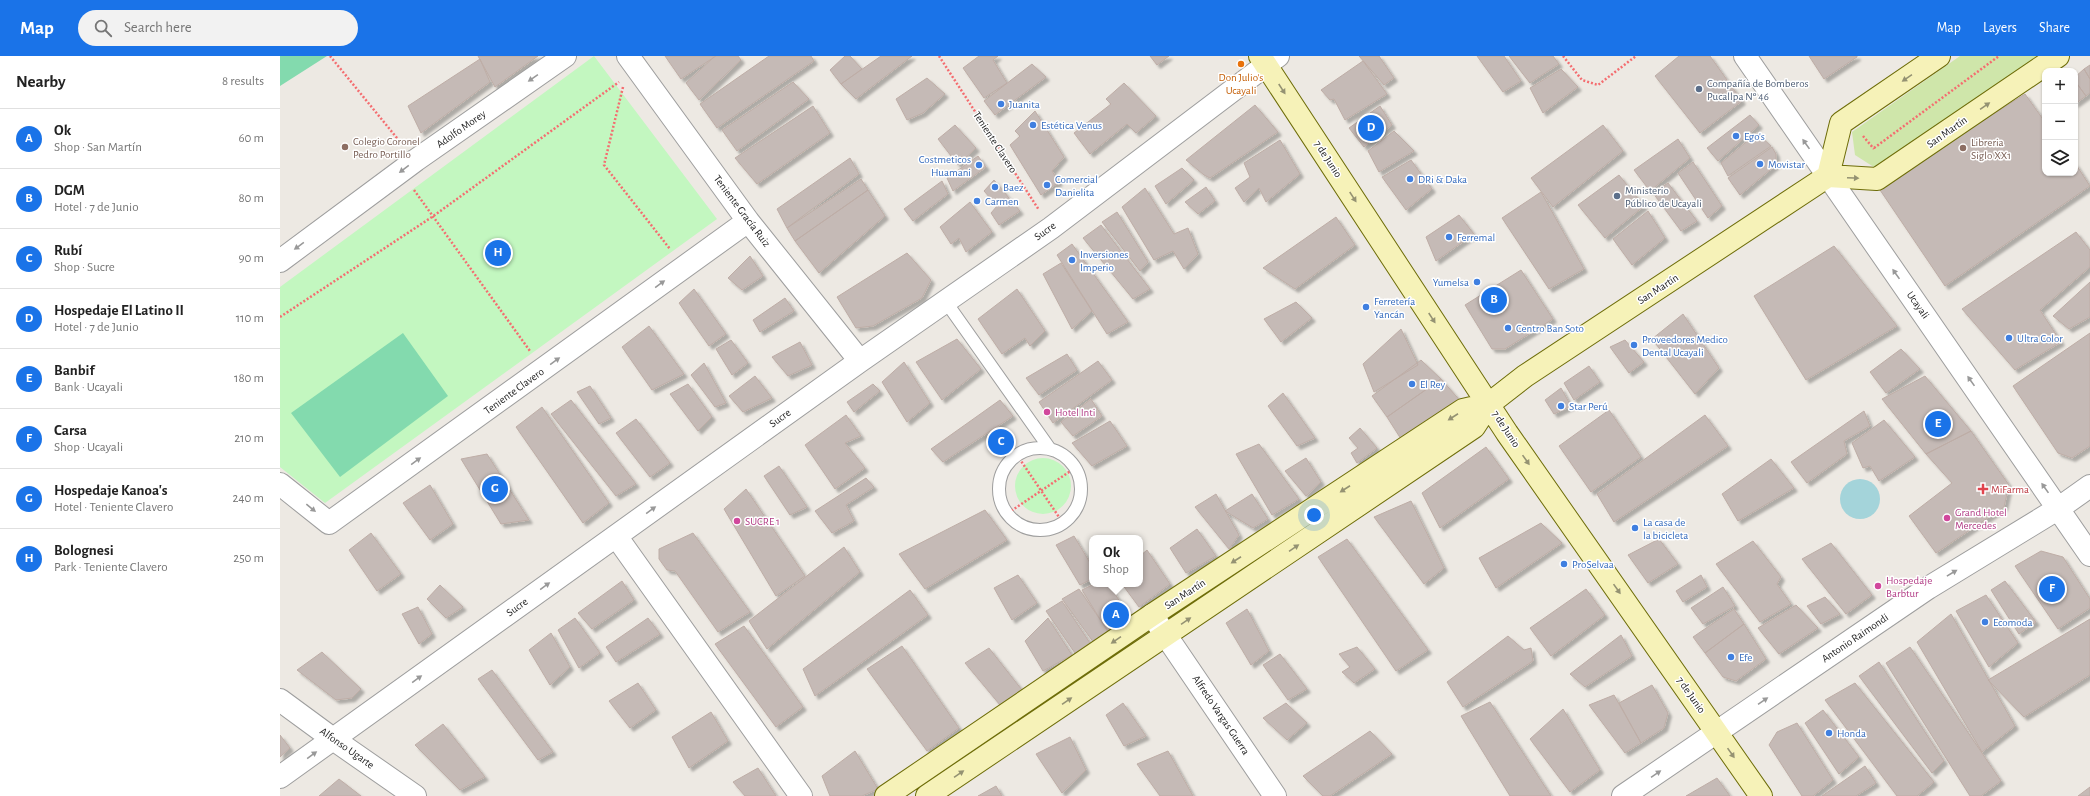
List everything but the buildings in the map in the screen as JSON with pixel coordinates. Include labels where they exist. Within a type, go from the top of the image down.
[{"type":"main road","points":[[1828,176],[1841,123],[1939,56]]},
{"type":"main road","name":"San Martín","points":[[927,796],[1474,427],[1489,404],[1526,376],[1828,176],[1878,179],[2058,56]]},
{"type":"main road","name":"7 de Junio","points":[[1268,59],[1507,433],[1761,796]]},
{"type":"main road","name":"San Martín","points":[[886,796],[1152,616],[1463,410],[1489,404]]},
{"type":"street","name":"Adolfo Morey","points":[[280,261],[408,166],[565,56]]},
{"type":"street","name":"Ucayali","points":[[1745,56],[2059,508],[2090,555]]},
{"type":"street","name":"Sucre","points":[[280,778],[860,361],[1051,228],[1268,59]]},
{"type":"street","name":"Teniente Gracía Ruiz","points":[[628,64],[748,221],[860,361]]},
{"type":"street","name":"Teniente Clavero","points":[[280,484],[329,523],[544,370],[748,221]]},
{"type":"street","name":"Antonio Raimondi","points":[[1623,796],[1928,588],[2059,508],[2090,486]]},
{"type":"street","points":[[616,536],[801,796]]},
{"type":"street","name":"Alfredo Vargas Guerra","points":[[1152,616],[1167,634],[1275,796]]},
{"type":"street","name":"Alfonso Ugarte","points":[[280,700],[415,796]]},
{"type":"lane","points":[[946,302],[1050,449]]},
{"type":"lane","points":[[1036,448],[1050,449],[1062,454],[1075,468],[1079,475],[1081,488],[1079,502],[1073,514],[1063,523],[1051,528],[1037,529],[1024,526],[1013,519],[1008,513],[1000,496],[1000,482],[1004,469],[1018,455],[1036,448]]},
{"type":"path","points":[[330,56],[408,166],[432,216],[544,370]]},
{"type":"path","name":"Teniente Clavero","points":[[940,56],[1051,228]]},
{"type":"path","points":[[1563,56],[1582,80],[1598,85],[1636,56]]},
{"type":"path","points":[[1874,148],[1999,56]]},
{"type":"path","points":[[280,317],[432,216],[628,64]]},
{"type":"path","points":[[628,64],[604,165],[683,267]]},
{"type":"path","points":[[1848,117],[1874,148],[1895,168]]},
{"type":"path","points":[[1018,455],[1063,523]]},
{"type":"path","points":[[1008,513],[1075,468]]},
{"type":"green space","points":[[280,56],[327,56],[280,86]]},
{"type":"green space","points":[[594,56],[717,219],[325,503],[280,467],[280,287]]},
{"type":"green space","points":[[1960,56],[2040,56],[1880,171],[1855,155],[1852,132]]},
{"type":"green space","points":[[403,333],[448,396],[340,477],[291,413]]},
{"type":"green space","points":[[1043,458],[1054,460],[1063,466],[1069,475],[1071,486],[1069,497],[1063,506],[1054,512],[1043,514],[1032,512],[1023,506],[1017,497],[1015,486],[1017,475],[1023,466],[1032,460]]},
{"type":"water","points":[[1864,479],[1871,482],[1877,488],[1880,499],[1879,507],[1871,516],[1864,519],[1856,519],[1849,516],[1841,507],[1840,495],[1843,488],[1852,480]]},
{"type":"place","name":"Don Julio's Ucayali","points":[[1241,64]]},
{"type":"place","name":"Compañía de Bomberos Pucallpa Nº 46","points":[[1699,89]]},
{"type":"place","name":"Juanita","points":[[1001,104]]},
{"type":"place","name":"Estética Venus","points":[[1033,125]]},
{"type":"place","name":"Hospedaje El Latino II","points":[[1371,128]]},
{"type":"place","name":"Ego's","points":[[1736,136]]},
{"type":"place","name":"Colegio Coronel Pedro Portillo","points":[[345,147]]},
{"type":"place","name":"Libreria Siglo XX1","points":[[1963,148]]},
{"type":"place","name":"Movistar","points":[[1760,164]]},
{"type":"place","name":"Costmeticos Huamani","points":[[979,165]]},
{"type":"place","name":"DRi & Daka","points":[[1410,179]]},
{"type":"place","name":"Comercial Danielita","points":[[1047,185]]},
{"type":"place","name":"Baez","points":[[995,187]]},
{"type":"place","name":"Ministerio Público de Ucayali","points":[[1617,196]]},
{"type":"place","name":"Carmen","points":[[977,201]]},
{"type":"place","name":"Ferremal","points":[[1449,237]]},
{"type":"place","name":"Bolognesi","points":[[498,253]]},
{"type":"place","name":"Inversiones Imperio","points":[[1072,260]]},
{"type":"place","name":"Yumelsa","points":[[1477,282]]},
{"type":"place","name":"DGM","points":[[1494,300]]},
{"type":"place","name":"Ferretería Yancán","points":[[1366,307]]},
{"type":"place","name":"Centro Ban Soto","points":[[1508,328]]},
{"type":"place","name":"Ultra Color","points":[[2009,338]]},
{"type":"place","name":"Proveedores Medico Dental Ucayali","points":[[1634,345]]},
{"type":"place","name":"El Rey","points":[[1412,384]]},
{"type":"place","name":"Star Perú","points":[[1561,406]]},
{"type":"place","name":"Hotel Inti","points":[[1047,412]]},
{"type":"place","name":"Banbif","points":[[1938,424]]},
{"type":"place","name":"Rubí","points":[[1001,442]]},
{"type":"place","name":"Hospedaje Kanoa's","points":[[495,489]]},
{"type":"place","name":"MiFarma","points":[[1983,489]]},
{"type":"place","name":"Grand Hotel Mercedes","points":[[1947,518]]},
{"type":"place","name":"SUCRE 1","points":[[737,521]]},
{"type":"place","name":"La casa de la bicicleta","points":[[1635,528]]},
{"type":"place","name":"ProSelvaa","points":[[1564,564]]},
{"type":"place","name":"Hospedaje Barbtur","points":[[1878,586]]},
{"type":"place","name":"Carsa","points":[[2052,589]]},
{"type":"place","name":"Ok","points":[[1116,615]]},
{"type":"place","name":"Ecomoda","points":[[1985,622]]},
{"type":"place","name":"Efe","points":[[1731,657]]},
{"type":"place","name":"Honda","points":[[1829,733]]}]
